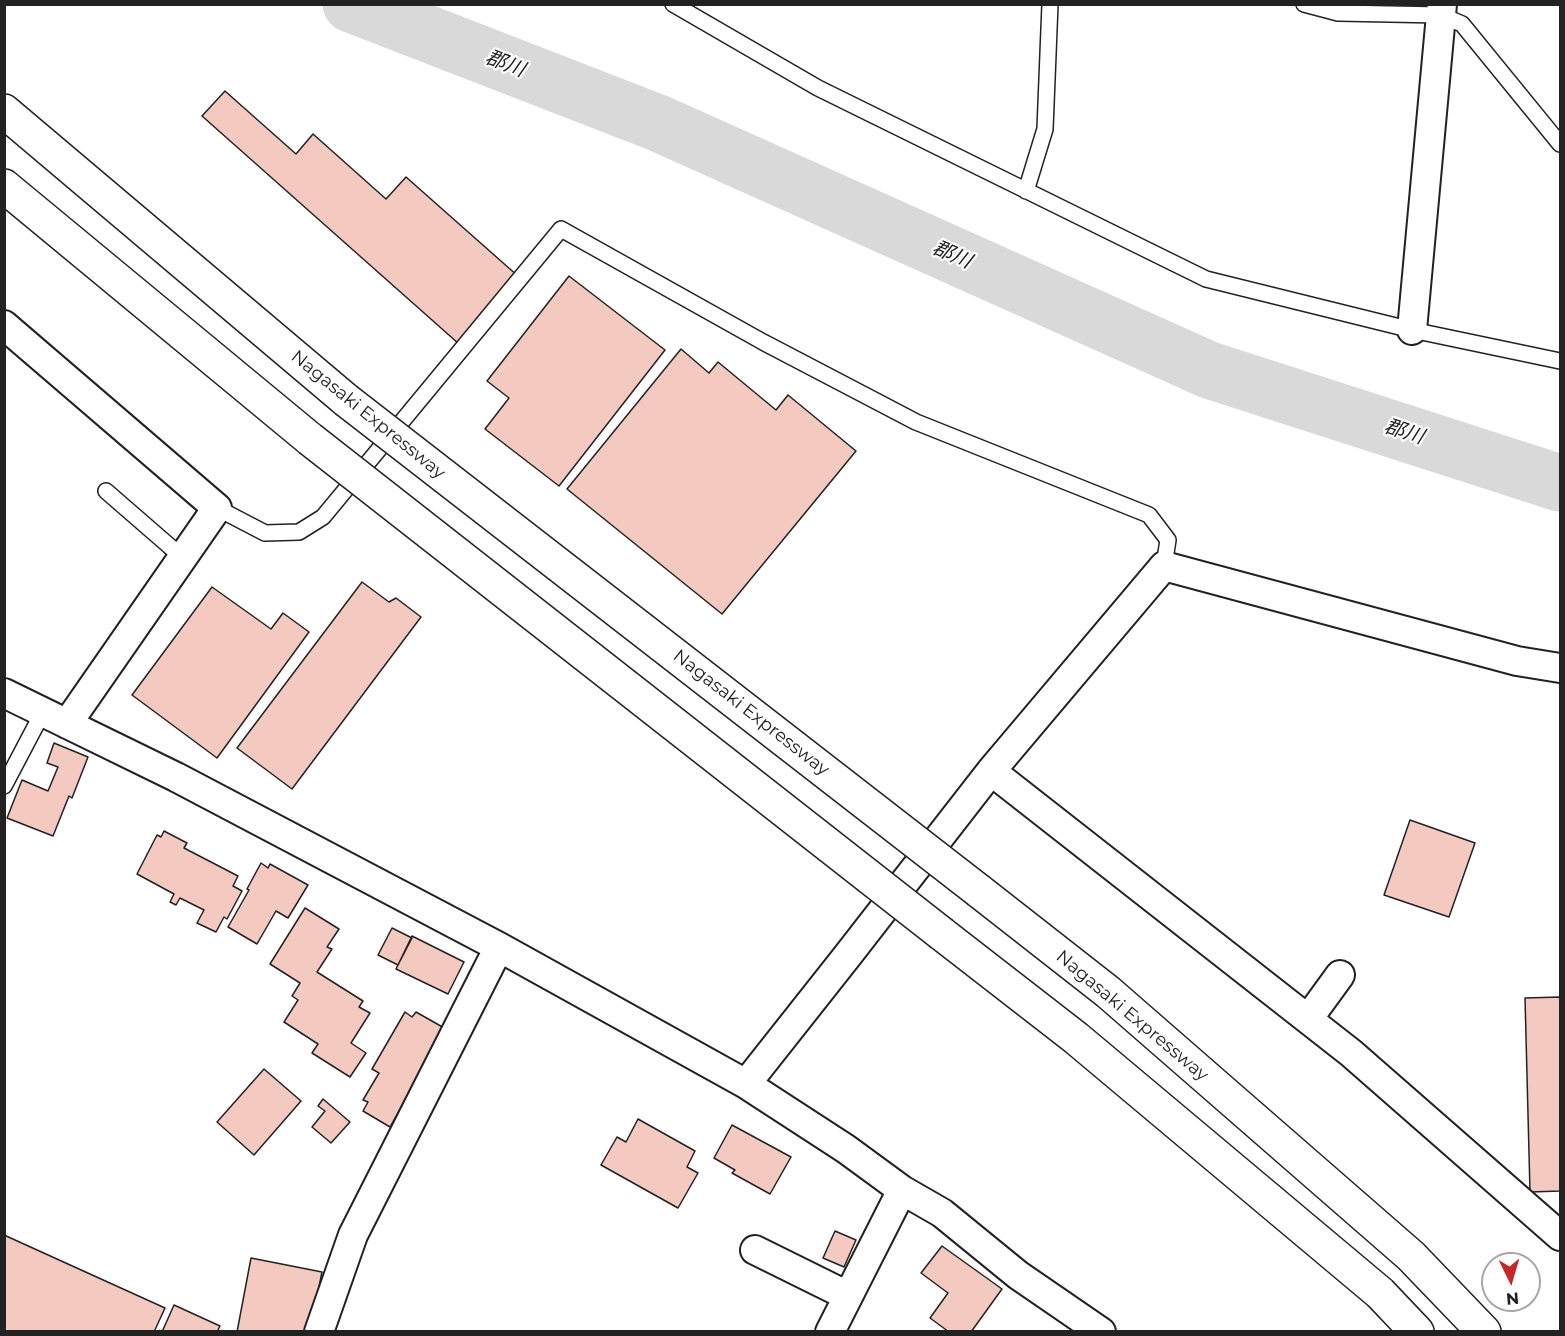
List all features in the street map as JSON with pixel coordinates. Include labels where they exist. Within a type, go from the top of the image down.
[{"type":"highway","name":"Nagasaki Expressway","points":[[4,111],[346,400],[1117,1000],[1411,1256],[1484,1332]]},
{"type":"highway","points":[[4,186],[310,439],[1076,1038],[1380,1293],[1418,1332]]},
{"type":"street","points":[[1412,330],[1442,10]]},
{"type":"street","points":[[4,325],[217,508],[182,557],[55,717]]},
{"type":"street","points":[[746,1084],[991,771],[1164,566],[1517,662],[1560,668]]},
{"type":"street","points":[[4,693],[176,777],[499,948],[746,1084],[846,1149],[902,1191],[942,1213],[1018,1275],[1101,1332]]},
{"type":"street","points":[[991,771],[1351,1053],[1560,1236]]},
{"type":"street","points":[[319,1332],[353,1235],[499,948]]},
{"type":"street","points":[[1308,1019],[1340,975]]},
{"type":"street","points":[[830,1332],[902,1191]]},
{"type":"street","points":[[756,1250],[848,1296]]},
{"type":"lane","points":[[673,4],[818,88],[1206,279],[1412,330],[1560,360]]},
{"type":"lane","points":[[1026,191],[1044,129],[1050,4]]},
{"type":"lane","points":[[1304,4],[1338,13],[1442,10],[1462,24],[1560,144]]},
{"type":"lane","points":[[217,508],[266,533],[299,532],[323,517],[561,229],[763,342],[916,422],[1149,515],[1168,540],[1164,566]]},
{"type":"lane","points":[[106,491],[182,557]]},
{"type":"lane","points":[[4,786],[55,717]]},
{"type":"building","points":[[225,91],[296,154],[313,134],[386,199],[406,177],[519,277],[459,344],[202,116]]},
{"type":"building","points":[[569,276],[665,350],[559,486],[485,429],[509,398],[487,381]]},
{"type":"building","points":[[681,349],[709,373],[718,362],[776,410],[788,395],[856,451],[722,614],[567,489]]},
{"type":"building","points":[[362,582],[389,602],[396,598],[421,617],[292,789],[237,748]]},
{"type":"building","points":[[212,587],[271,629],[283,613],[309,632],[217,758],[132,695]]},
{"type":"building","points":[[54,743],[88,757],[72,798],[69,796],[53,836],[7,818],[22,780],[48,791],[58,767],[47,763]]},
{"type":"building","points":[[1410,820],[1475,843],[1449,917],[1384,895]]},
{"type":"building","points":[[164,831],[187,843],[184,848],[238,876],[233,886],[242,891],[227,919],[224,917],[216,932],[197,923],[204,910],[180,898],[176,905],[170,902],[174,894],[137,874],[157,835],[161,837]]},
{"type":"building","points":[[261,863],[268,868],[270,864],[308,885],[288,918],[276,911],[257,944],[228,927]]},
{"type":"building","points":[[305,908],[339,929],[327,947],[332,949],[317,972],[363,1001],[359,1007],[370,1013],[351,1043],[366,1053],[350,1077],[312,1053],[318,1044],[284,1022],[298,1000],[292,996],[300,983],[270,964]]},
{"type":"building","points":[[392,928],[412,938],[398,965],[378,955]]},
{"type":"building","points":[[412,936],[464,962],[448,994],[396,969]]},
{"type":"building","points":[[1560,997],[1560,1191],[1530,1192],[1525,998]]},
{"type":"building","points":[[405,1012],[412,1017],[416,1012],[446,1029],[390,1127],[363,1111],[368,1102],[363,1100],[379,1073],[372,1069]]},
{"type":"building","points":[[264,1069],[301,1101],[254,1155],[217,1122]]},
{"type":"building","points":[[323,1099],[350,1122],[331,1143],[312,1127],[325,1111],[318,1106]]},
{"type":"building","points":[[638,1119],[695,1151],[687,1167],[698,1173],[678,1208],[601,1165],[617,1137],[626,1142]]},
{"type":"building","points":[[732,1125],[791,1157],[770,1194],[732,1173],[735,1170],[714,1158]]},
{"type":"building","points":[[835,1231],[856,1240],[844,1267],[823,1258]]},
{"type":"building","points":[[4,1235],[165,1308],[154,1332],[4,1332]]},
{"type":"building","points":[[942,1246],[1002,1289],[971,1332],[949,1332],[930,1318],[948,1293],[921,1273]]},
{"type":"building","points":[[251,1258],[322,1272],[310,1332],[237,1332]]},
{"type":"building","points":[[174,1305],[220,1326],[217,1332],[162,1332]]},
{"type":"waterway","name":"郡川","points":[[351,4],[658,123],[1209,370],[1560,483]]}]
